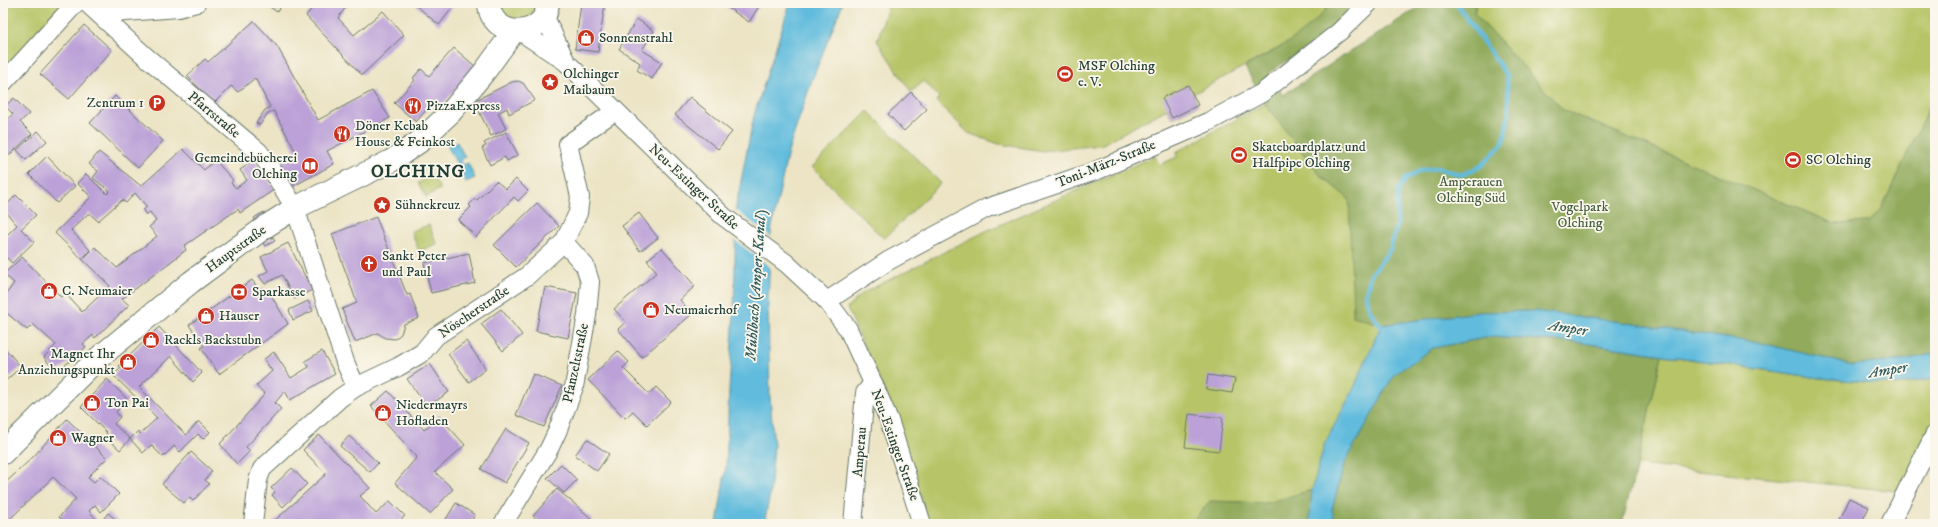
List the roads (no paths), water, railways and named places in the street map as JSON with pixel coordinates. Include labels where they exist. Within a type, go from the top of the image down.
[{"type":"street","points":[[3,84],[76,3]]},
{"type":"street","points":[[93,9],[178,8],[196,3]]},
{"type":"street","name":"Toni-März-Straße","points":[[827,301],[888,261],[987,208],[1098,170],[1208,122],[1262,93],[1339,32],[1369,3]]},
{"type":"street","name":"Pfarrstraße","points":[[93,9],[145,56],[259,152],[269,165],[295,208],[345,362],[356,387]]},
{"type":"street","points":[[505,22],[535,27],[547,10]]},
{"type":"street","name":"Neu-Estinger Straße","points":[[547,10],[566,62]]},
{"type":"street","name":"Neu-Estinger Straße","points":[[505,22],[566,62],[614,111],[726,219],[786,263],[827,301],[848,329],[889,420],[922,524]]},
{"type":"street","name":"Hauptstraße","points":[[3,453],[109,348],[191,282],[268,225],[295,208],[392,161],[419,142],[451,112],[485,71],[505,22]]},
{"type":"street","name":"Nöscherstraße","points":[[254,524],[258,480],[262,469],[340,398],[356,387],[398,367],[422,353],[436,336],[527,276],[564,242],[578,213],[580,197],[568,144],[614,111]]},
{"type":"street","name":"Pfanzeltstraße","points":[[503,524],[549,449],[574,387],[587,315],[590,282],[585,266],[564,242]]},
{"type":"street","name":"Amperau","points":[[854,524],[865,393],[873,383]]},
{"type":"street","points":[[1890,524],[1935,434]]},
{"type":"water","name":"Mühlbach (Amper-Kanal)","points":[[790,3],[843,3],[812,80],[788,152],[771,231],[768,304],[770,397],[774,446],[770,494],[764,524],[717,524],[726,466],[734,311],[736,206],[754,115]]},
{"type":"water","points":[[450,141],[452,144],[457,142],[465,157],[460,160],[463,165],[468,163],[475,178],[466,182],[446,143]]},
{"type":"water","name":"Amper","points":[[1535,311],[1621,322],[1765,344],[1852,365],[1909,360],[1935,353],[1935,378],[1902,385],[1819,378],[1576,342],[1490,337],[1433,348],[1394,375],[1344,464],[1332,509],[1335,524],[1309,524],[1312,490],[1325,443],[1353,390],[1381,325],[1479,312]]},
{"type":"waterway","points":[[1383,330],[1369,309],[1366,294],[1370,276],[1390,250],[1397,225],[1398,191],[1405,179],[1422,170],[1439,168],[1461,175],[1481,166],[1503,143],[1509,113],[1507,76],[1456,3]]},
{"type":"place","name":"Sonnenstrahl","points":[[586,38]]},
{"type":"place","name":"MSF Olching e. V.","points":[[1065,74]]},
{"type":"place","name":"Olchinger Maibaum","points":[[550,82]]},
{"type":"place","name":"Zentrum 1","points":[[157,103]]},
{"type":"place","name":"PizzaExpress","points":[[413,106]]},
{"type":"place","name":"Döner Kebab House & Feinkost","points":[[342,134]]},
{"type":"place","name":"Skateboardplatz und Halfpipe Olching","points":[[1239,155]]},
{"type":"place","name":"SC Olching","points":[[1793,160]]},
{"type":"place","name":"Gemeindebücherei Olching","points":[[310,166]]},
{"type":"place","name":"Sühnekreuz","points":[[382,205]]},
{"type":"place","name":"Sankt Peter und Paul","points":[[369,264]]},
{"type":"place","name":"C. Neumaier","points":[[49,291]]},
{"type":"place","name":"Sparkasse","points":[[239,292]]},
{"type":"place","name":"Neumaierhof","points":[[651,310]]},
{"type":"place","name":"Hauser","points":[[206,316]]},
{"type":"place","name":"Rackls Backstubn","points":[[151,340]]},
{"type":"place","name":"Magnet Ihr Anziehungspunkt","points":[[128,362]]},
{"type":"place","name":"Ton Pai","points":[[92,403]]},
{"type":"place","name":"Niedermayrs Hofladen","points":[[383,413]]},
{"type":"place","name":"Wagner","points":[[58,438]]},
{"type":"district","name":"OLCHING","points":[[418,172]]},
{"type":"park label","name":"Amperauen Olching Süd","points":[[1471,190]]},
{"type":"park label","name":"Vogelpark Olching","points":[[1580,216]]}]
